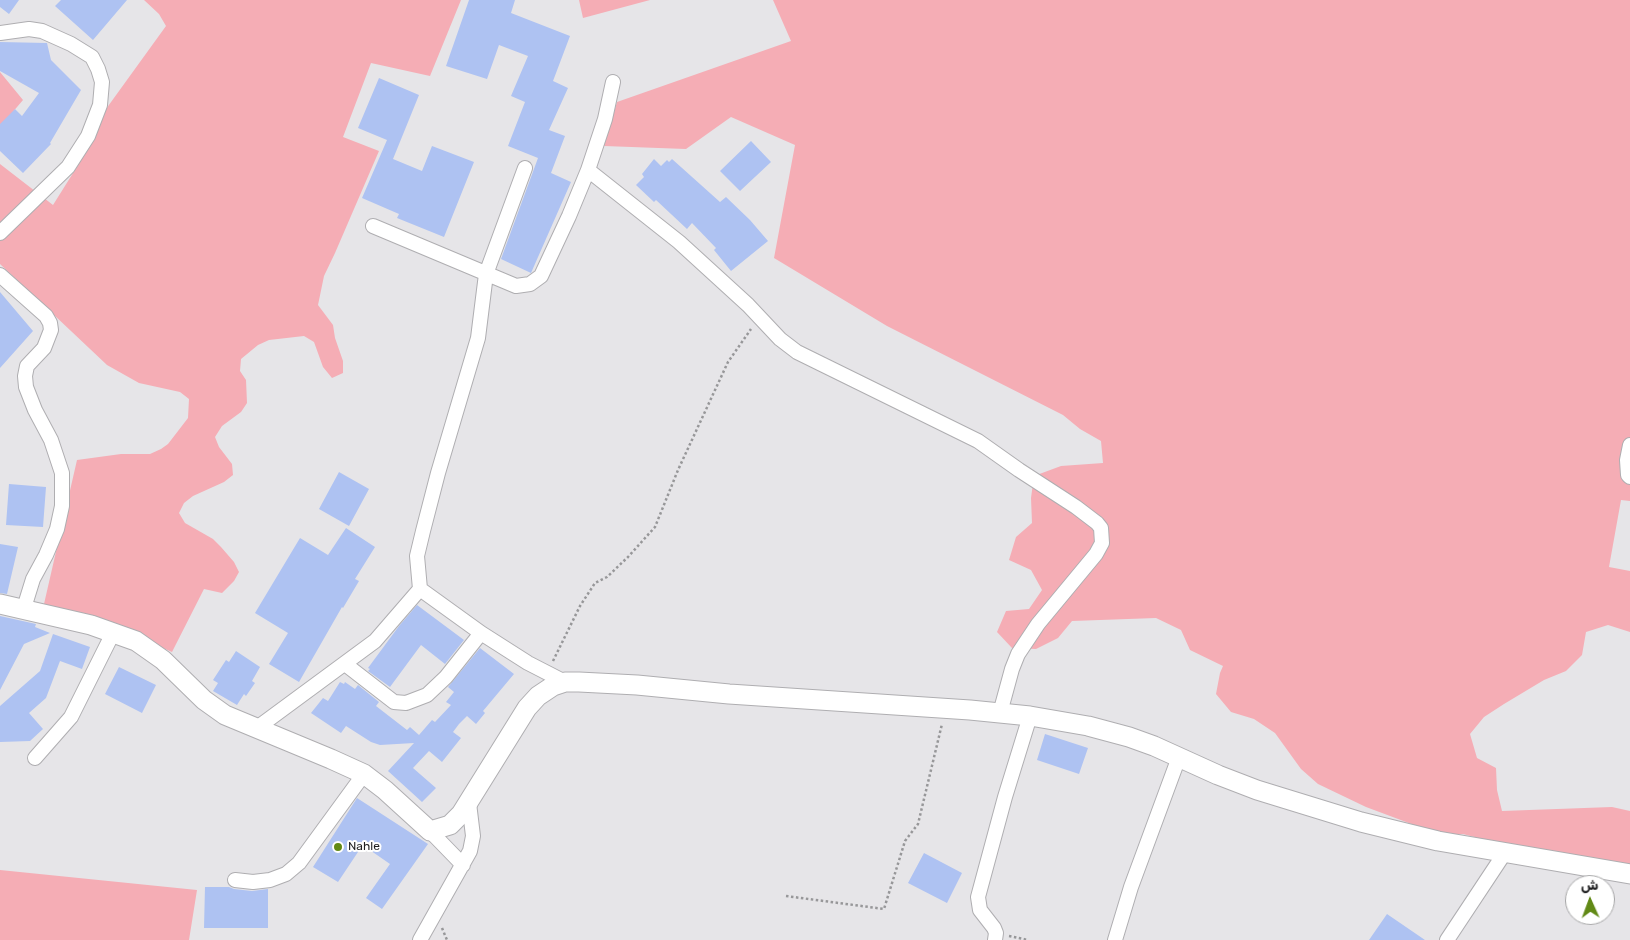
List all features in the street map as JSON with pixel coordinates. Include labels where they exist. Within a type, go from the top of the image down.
[{"type":"street","points":[[0,33],[29,29],[42,31],[71,44],[92,57],[102,82],[100,105],[88,136],[68,167],[0,233]]},
{"type":"street","points":[[373,226],[516,286],[530,284],[541,276],[588,170],[605,120],[613,82]]},
{"type":"street","points":[[257,728],[375,641],[420,589],[418,556],[422,531],[478,338],[486,274],[525,168]]},
{"type":"street","points":[[588,170],[679,242],[780,339],[797,352],[978,442],[1076,507],[1101,528],[1102,543],[1096,554],[1038,624],[1018,654],[1000,713]]},
{"type":"street","points":[[0,275],[46,316],[50,323],[51,330],[44,348],[27,366],[25,376],[26,387],[35,410],[51,440],[62,472],[62,506],[57,529],[33,579],[24,608]]},
{"type":"street","points":[[1630,445],[1627,460],[1628,475],[1630,477]]},
{"type":"street","points":[[420,589],[480,633],[528,663],[565,682]]},
{"type":"street","points":[[0,604],[24,608],[90,625],[136,642],[154,653],[204,700],[225,715],[364,774],[385,790],[430,831],[463,865]]},
{"type":"street","points":[[35,758],[71,717],[113,633]]},
{"type":"street","points":[[345,664],[394,702],[406,703],[427,695],[446,677],[480,633]]},
{"type":"street","points":[[430,831],[450,825],[461,814],[527,708],[538,696],[553,686],[565,682],[636,685],[729,694],[946,708],[1030,716],[1088,726],[1154,746],[1257,790],[1360,822],[1438,841],[1504,854],[1630,874]]},
{"type":"street","points":[[996,937],[994,928],[980,910],[978,897],[1004,797],[1030,716]]},
{"type":"street","points":[[1115,940],[1131,887],[1178,757]]},
{"type":"street","points":[[236,880],[252,882],[270,880],[286,874],[300,863],[364,774]]},
{"type":"street","points":[[420,940],[470,851],[474,836],[469,803]]},
{"type":"street","points":[[1447,940],[1504,854]]},
{"type":"path","points":[[547,673],[580,606],[595,583],[614,571],[655,527],[678,470],[728,362],[759,317]]},
{"type":"path","points":[[786,896],[884,909],[905,841],[918,824],[946,708]]},
{"type":"path","points":[[996,937],[1028,940]]},
{"type":"shaded area","points":[[144,0],[461,0],[430,76],[371,63],[343,137],[379,151],[324,276],[318,305],[333,325],[335,338],[343,361],[343,373],[332,378],[323,367],[314,342],[304,336],[269,340],[258,345],[241,359],[240,371],[246,380],[247,403],[241,412],[222,426],[215,437],[219,447],[232,464],[233,475],[224,482],[193,496],[184,503],[179,513],[185,523],[213,539],[234,562],[239,572],[234,581],[222,593],[204,589],[172,652],[131,634],[44,604],[77,460],[121,454],[150,454],[161,449],[168,444],[188,418],[189,399],[180,392],[139,383],[107,365],[0,264],[0,164],[53,205],[80,162],[106,109],[166,26],[159,14]]},
{"type":"shaded area","points":[[579,0],[650,0],[583,18]]},
{"type":"shaded area","points":[[773,0],[1630,0],[1630,501],[1621,500],[1609,567],[1630,571],[1630,632],[1608,625],[1586,632],[1582,655],[1566,671],[1544,680],[1484,717],[1470,734],[1477,758],[1496,768],[1497,790],[1502,811],[1612,807],[1630,811],[1630,878],[1615,878],[1615,875],[1581,875],[1486,840],[1463,834],[1441,835],[1366,807],[1318,784],[1301,769],[1275,733],[1254,719],[1231,712],[1216,694],[1223,666],[1190,650],[1181,630],[1156,618],[1072,621],[1058,638],[1036,649],[1012,648],[997,632],[1006,611],[1029,609],[1042,590],[1031,570],[1009,560],[1016,537],[1032,523],[1031,498],[1034,476],[1061,466],[1103,463],[1101,441],[1080,429],[1063,415],[887,326],[774,258],[795,145],[731,117],[686,149],[604,146],[617,102],[791,41]]},
{"type":"shaded area","points":[[0,72],[23,100],[0,127]]},
{"type":"shaded area","points":[[0,870],[197,890],[189,940],[0,940]]},
{"type":"building","points":[[0,0],[19,0],[9,14],[0,7]]},
{"type":"building","points":[[61,0],[127,0],[93,40],[55,6]]},
{"type":"building","points":[[469,0],[515,0],[511,13],[570,36],[553,81],[568,88],[549,130],[565,136],[551,173],[571,182],[531,273],[501,259],[538,158],[508,146],[525,102],[511,96],[528,56],[499,45],[487,79],[446,66]]},
{"type":"building","points":[[0,42],[47,43],[51,60],[81,90],[51,144],[23,173],[0,151],[0,124],[15,109],[22,116],[39,93],[0,71]]},
{"type":"building","points":[[379,78],[419,95],[393,159],[422,171],[432,146],[474,162],[444,237],[397,218],[399,214],[362,198],[387,140],[358,128]]},
{"type":"building","points":[[751,141],[771,162],[740,191],[720,171]]},
{"type":"building","points":[[654,159],[661,166],[667,160],[669,162],[672,159],[720,202],[726,197],[768,241],[731,271],[714,250],[716,248],[692,223],[687,229],[656,200],[654,202],[636,185],[644,177],[642,174]]},
{"type":"building","points":[[0,292],[33,331],[0,368]]},
{"type":"building","points":[[339,472],[369,489],[349,526],[319,509]]},
{"type":"building","points":[[9,484],[46,487],[43,527],[6,525]]},
{"type":"building","points":[[346,528],[375,547],[355,579],[359,581],[299,682],[269,664],[288,633],[255,613],[300,538],[328,555]]},
{"type":"building","points":[[0,544],[18,547],[7,594],[0,593]]},
{"type":"building","points":[[417,605],[464,640],[445,664],[421,645],[390,687],[368,671],[370,669],[368,668]]},
{"type":"building","points":[[0,616],[36,624],[35,627],[50,633],[24,644],[0,690]]},
{"type":"building","points":[[53,634],[90,647],[82,669],[60,661],[46,698],[29,713],[43,729],[30,741],[0,742],[0,706],[40,671]]},
{"type":"building","points":[[480,648],[514,674],[483,711],[485,713],[476,724],[467,716],[459,724],[453,732],[461,738],[442,762],[429,751],[413,768],[436,788],[422,802],[388,771],[414,743],[380,745],[371,742],[346,726],[341,733],[311,713],[323,698],[328,701],[340,682],[344,684],[345,682],[355,689],[358,685],[379,702],[376,706],[407,730],[410,727],[419,735],[432,720],[435,722],[451,705],[446,702],[454,692],[448,687]]},
{"type":"building","points":[[236,651],[260,667],[252,681],[255,683],[246,696],[244,694],[237,705],[213,691],[218,683],[213,680],[226,660],[229,662]]},
{"type":"building","points":[[119,667],[156,685],[142,713],[105,694]]},
{"type":"building","points":[[1045,734],[1088,748],[1079,774],[1037,760]]},
{"type":"building","points":[[357,798],[428,844],[382,909],[366,898],[390,864],[364,846],[362,846],[338,882],[313,867]]},
{"type":"building","points":[[924,853],[962,873],[947,903],[908,883]]},
{"type":"building","points":[[205,887],[229,887],[252,891],[268,889],[268,928],[204,928]]},
{"type":"building","points":[[1387,914],[1425,940],[1369,940]]},
{"type":"place","name":"Nahle","points":[[338,847]]}]
